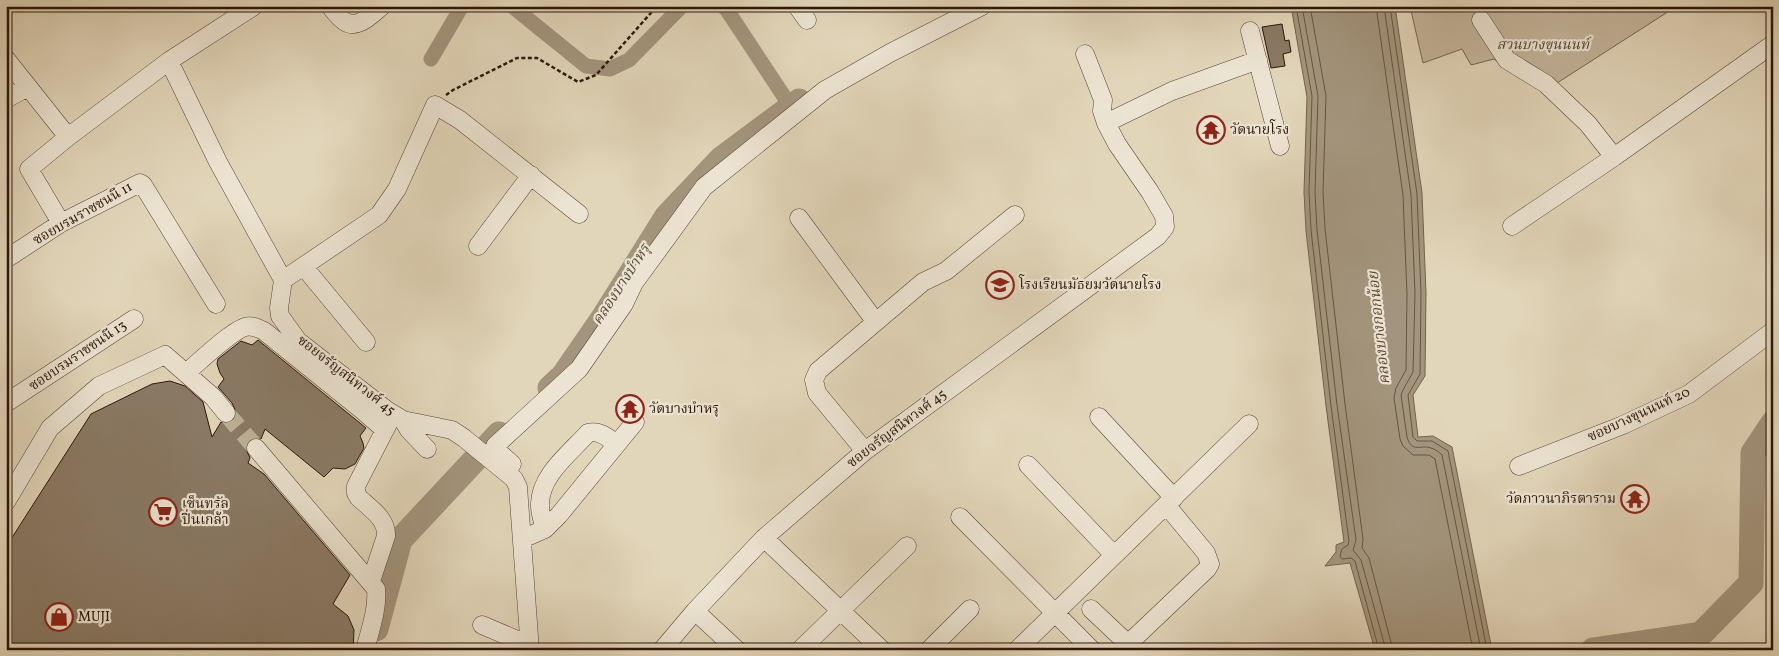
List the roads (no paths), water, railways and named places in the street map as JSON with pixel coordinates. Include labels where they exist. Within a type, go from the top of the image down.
[{"type":"street","points":[[61,223],[29,169],[68,137],[169,61],[254,6]]},
{"type":"street","points":[[330,6],[345,22],[355,24],[364,21],[382,6]]},
{"type":"street","points":[[482,625],[529,647],[518,487],[515,481],[518,474],[512,464],[495,449],[495,446],[579,369],[624,304],[634,283],[704,187],[825,90],[890,53],[982,6]]},
{"type":"street","points":[[1481,20],[1507,60],[1546,84],[1588,124],[1614,157]]},
{"type":"street","points":[[1250,31],[1280,146]]},
{"type":"street","points":[[1512,226],[1614,157],[1773,44]]},
{"type":"street","points":[[1085,54],[1103,100],[1102,111],[1106,123],[1172,91],[1258,60]]},
{"type":"street","points":[[6,59],[68,137]]},
{"type":"street","points":[[169,61],[218,162],[283,280],[379,215],[396,189],[435,105],[460,120],[579,214]]},
{"type":"street","points":[[6,99],[28,87]]},
{"type":"street","name":"ซอยจรัญสนิทวงศ์ 45","points":[[662,650],[764,538],[865,451],[1158,236],[1165,227],[1164,216],[1117,144],[1106,123]]},
{"type":"street","points":[[478,246],[531,175]]},
{"type":"street","name":"ซอยบรมราชชนนี 11","points":[[6,259],[61,223],[140,183],[216,304]]},
{"type":"street","points":[[865,451],[817,393],[814,380],[818,371],[923,282],[946,271],[1015,215]]},
{"type":"street","points":[[799,218],[875,321]]},
{"type":"street","points":[[304,267],[366,342]]},
{"type":"street","name":"ซอยจรัญสนิทวงศ์ 45","points":[[283,280],[279,308],[280,316],[298,341],[398,417],[445,428],[464,438],[515,481]]},
{"type":"street","name":"ซอยบรมราชชนนี 13","points":[[6,403],[134,318]]},
{"type":"street","points":[[186,373],[228,337],[246,327],[255,327],[264,331],[385,430]]},
{"type":"street","name":"ซอยบางขุนนนท์ 20","points":[[1520,466],[1623,425],[1689,394],[1773,331]]},
{"type":"street","points":[[6,502],[50,428],[98,386],[165,355],[213,397],[226,414]]},
{"type":"street","name":"ซอยบรมราชชนนี 13","points":[[6,415],[22,393]]},
{"type":"street","points":[[371,581],[386,536],[386,529],[383,521],[359,498],[356,493],[356,486],[385,430],[398,417],[426,449]]},
{"type":"street","points":[[1091,610],[1131,647],[1210,564],[1206,552],[1171,502],[1098,417]]},
{"type":"street","points":[[522,539],[545,529],[559,515],[635,422]]},
{"type":"street","points":[[1018,650],[1249,424]]},
{"type":"street","points":[[545,529],[540,508],[541,494],[545,482],[552,472],[588,433],[600,432],[617,444]]},
{"type":"street","points":[[256,448],[376,589],[377,596],[373,619],[365,650]]},
{"type":"street","points":[[1028,465],[1114,554]]},
{"type":"street","points":[[960,517],[1092,650]]},
{"type":"street","points":[[764,538],[882,650]]},
{"type":"street","points":[[800,650],[907,546]]},
{"type":"street","points":[[929,650],[970,609]]},
{"type":"street","points":[[696,611],[736,650]]},
{"type":"water","name":"คลองบางกอกน้อย","points":[[1291,6],[1395,6],[1422,193],[1426,293],[1425,376],[1413,395],[1418,437],[1433,436],[1452,447],[1492,650],[1375,650],[1350,563],[1325,566],[1336,552],[1336,545],[1344,542],[1306,231],[1304,192],[1307,97]]},
{"type":"waterway","points":[[431,59],[462,6]]},
{"type":"waterway","points":[[512,6],[586,66],[610,69],[629,60],[682,6]]},
{"type":"waterway","points":[[722,6],[727,10],[791,107]]},
{"type":"waterway","name":"คลองบางบำหรุ","points":[[550,388],[563,376],[605,315],[667,216],[721,159],[799,101]]},
{"type":"waterway","points":[[1593,650],[1701,634],[1751,583],[1753,453],[1773,423]]},
{"type":"waterway","name":"คลองบางบำหรุ","points":[[376,629],[400,540],[499,434]]},
{"type":"tunnel","points":[[226,413],[256,448]]},
{"type":"place","name":"วัดนายโรง","points":[[1211,130]]},
{"type":"place","name":"โรงเรียนมัธยมวัดนายโรง","points":[[1000,285]]},
{"type":"place","name":"วัดบางบำหรุ","points":[[630,409]]},
{"type":"place","name":"วัดภาวนาภิรตาราม","points":[[1635,499]]},
{"type":"place","name":"เซ็นทรัล ปิ่นเกล้า","points":[[163,512]]},
{"type":"place","name":"MUJI","points":[[59,617]]},
{"type":"park label","name":"สวนบางขุนนนท์","points":[[1543,45]]}]
